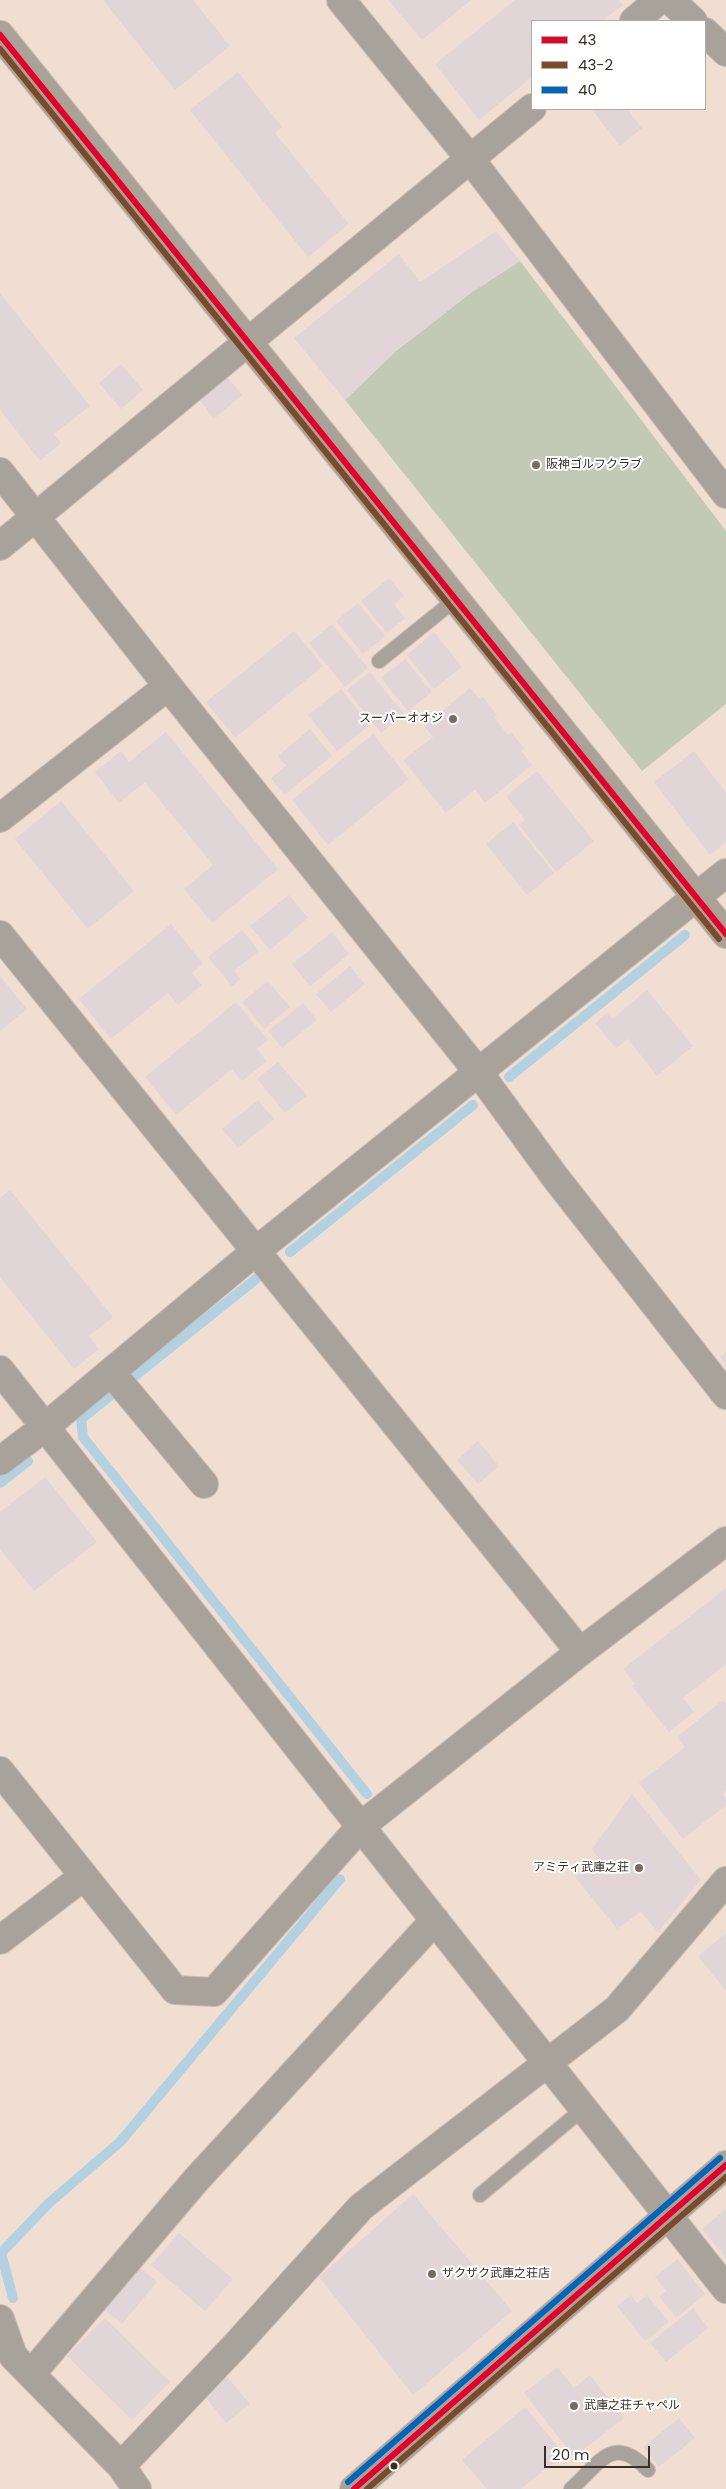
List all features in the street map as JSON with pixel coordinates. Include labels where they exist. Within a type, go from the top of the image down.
[{"type":"street","points":[[341,0],[471,160],[726,494]]},
{"type":"street","points":[[635,20],[659,0]]},
{"type":"street","points":[[670,0],[692,20]]},
{"type":"street","points":[[706,33],[726,52]]},
{"type":"street","points":[[0,35],[726,934]]},
{"type":"street","points":[[0,546],[531,109]]},
{"type":"street","points":[[0,472],[168,686],[479,1073],[555,1177],[726,1395]]},
{"type":"street","points":[[0,818],[168,686]]},
{"type":"street","points":[[0,1461],[45,1427],[119,1382],[256,1251],[726,873]]},
{"type":"street","points":[[0,936],[580,1652]]},
{"type":"street","points":[[0,1370],[726,2289]]},
{"type":"street","points":[[119,1382],[204,1484]]},
{"type":"street","points":[[0,1771],[175,1990],[214,1992],[361,1826],[580,1652],[726,1541]]},
{"type":"street","points":[[0,1940],[84,1876]]},
{"type":"street","points":[[121,2466],[237,2344],[361,2207],[617,2009],[726,1882]]},
{"type":"street","points":[[14,2365],[196,2180],[436,1920]]},
{"type":"street","points":[[354,2489],[667,2214],[726,2165]]},
{"type":"street","points":[[0,2319],[14,2365],[121,2466],[137,2489]]},
{"type":"lane","points":[[379,662],[456,599]]},
{"type":"lane","points":[[480,2195],[584,2108]]},
{"type":"lane","points":[[571,2489],[612,2452],[625,2452],[636,2458],[648,2470]]},
{"type":"green space","name":"阪神ゴルフクラブ","points":[[520,261],[726,531],[726,704],[642,771],[345,400],[396,351],[472,292]]},
{"type":"building","points":[[103,0],[193,0],[230,46],[175,90]]},
{"type":"building","points":[[388,0],[471,0],[422,40]]},
{"type":"building","points":[[515,0],[619,0],[623,5],[603,20],[531,20],[531,78],[479,120],[435,64]]},
{"type":"building","points":[[238,72],[282,127],[275,133],[349,224],[308,257],[190,110]]},
{"type":"building","points":[[628,110],[642,128],[620,146],[593,111]]},
{"type":"building","points":[[496,231],[520,261],[472,292],[396,351],[345,400],[294,338],[399,254],[420,282]]},
{"type":"building","points":[[0,293],[90,406],[54,434],[61,443],[40,461],[0,410]]},
{"type":"building","points":[[121,364],[143,390],[121,409],[99,383]]},
{"type":"building","points":[[225,374],[242,395],[214,419],[197,397]]},
{"type":"building","points":[[389,578],[404,596],[394,604],[405,618],[387,633],[361,601]]},
{"type":"building","points":[[358,603],[385,636],[363,654],[336,621]]},
{"type":"building","points":[[332,624],[368,668],[345,687],[309,643]]},
{"type":"building","points":[[294,631],[323,666],[235,738],[206,702]]},
{"type":"building","points":[[434,632],[462,667],[434,689],[407,655]]},
{"type":"building","points":[[405,659],[432,692],[408,711],[381,678]]},
{"type":"building","points":[[370,672],[404,714],[381,733],[347,690]]},
{"type":"building","points":[[470,688],[480,699],[483,697],[497,715],[494,717],[508,735],[511,732],[524,748],[521,751],[532,765],[485,803],[475,790],[446,813],[403,760],[433,737],[424,726]]},
{"type":"building","points":[[341,689],[370,725],[337,751],[308,715]]},
{"type":"building","points":[[310,729],[332,756],[284,795],[271,778],[286,766],[278,756]]},
{"type":"building","points":[[166,732],[278,869],[212,923],[184,889],[213,865],[145,782],[119,803],[95,772],[121,751],[129,762]]},
{"type":"building","points":[[373,734],[409,779],[328,845],[292,800]]},
{"type":"building","points":[[694,751],[726,793],[726,842],[710,855],[654,782]]},
{"type":"building","points":[[537,771],[594,841],[556,872],[519,825],[525,820],[506,796]]},
{"type":"building","points":[[61,801],[134,891],[88,929],[15,839]]},
{"type":"building","points":[[513,822],[554,873],[527,895],[486,844]]},
{"type":"building","points":[[289,895],[308,918],[270,950],[250,926]]},
{"type":"building","points":[[171,924],[203,964],[192,973],[202,985],[178,1005],[168,993],[111,1039],[79,999]]},
{"type":"building","points":[[242,930],[259,951],[234,971],[241,979],[232,986],[208,957]]},
{"type":"building","points":[[332,932],[349,954],[310,986],[292,964]]},
{"type":"building","points":[[350,966],[365,984],[331,1012],[316,994]]},
{"type":"building","points":[[0,976],[27,1009],[0,1031]]},
{"type":"building","points":[[268,981],[290,1007],[264,1029],[242,1002]]},
{"type":"building","points":[[647,990],[693,1046],[657,1076],[628,1039],[616,1048],[595,1023],[607,1013],[612,1019]]},
{"type":"building","points":[[236,1002],[268,1040],[257,1049],[267,1061],[242,1081],[232,1069],[176,1115],[145,1077]]},
{"type":"building","points":[[303,1003],[317,1020],[282,1048],[268,1031]]},
{"type":"building","points":[[278,1062],[307,1096],[285,1113],[257,1079]]},
{"type":"building","points":[[258,1100],[274,1119],[238,1148],[222,1129]]},
{"type":"building","points":[[10,1190],[113,1317],[89,1336],[99,1349],[74,1369],[0,1277],[0,1198]]},
{"type":"building","points":[[726,1352],[726,1364],[720,1357]]},
{"type":"building","points":[[478,1441],[499,1466],[478,1484],[457,1460]]},
{"type":"building","points":[[45,1477],[97,1542],[34,1591],[0,1549],[0,1512]]},
{"type":"building","points":[[726,1588],[726,1664],[683,1698],[694,1712],[669,1732],[632,1686],[635,1684],[623,1669]]},
{"type":"building","points":[[723,1700],[726,1704],[726,1791],[722,1794],[726,1798],[726,1805],[683,1839],[639,1783],[685,1747],[677,1737]]},
{"type":"building","name":"アミティ武庫之荘","points":[[632,1794],[701,1880],[658,1932],[641,1912],[617,1929],[575,1877],[598,1858],[592,1849]]},
{"type":"building","points":[[726,1933],[726,1991],[698,1956]]},
{"type":"building","points":[[413,2194],[512,2311],[413,2395],[319,2277]]},
{"type":"building","points":[[726,2209],[726,2258],[702,2229]]},
{"type":"building","points":[[179,2233],[233,2279],[205,2311],[151,2265]]},
{"type":"building","points":[[677,2259],[705,2294],[676,2318],[659,2296],[666,2291],[655,2277]]},
{"type":"building","points":[[141,2268],[157,2282],[122,2324],[105,2310]]},
{"type":"building","points":[[631,2295],[637,2303],[647,2295],[669,2322],[645,2341],[617,2306]]},
{"type":"building","points":[[693,2308],[708,2328],[666,2362],[650,2343]]},
{"type":"building","points":[[105,2318],[170,2382],[132,2420],[67,2356]]},
{"type":"building","name":"武庫之荘チャペル","points":[[557,2367],[574,2388],[590,2375],[624,2418],[574,2457],[524,2393]]},
{"type":"building","points":[[227,2377],[250,2404],[226,2423],[204,2395]]},
{"type":"building","points":[[525,2407],[564,2454],[521,2489],[487,2489],[462,2460]]},
{"type":"building","points":[[679,2418],[695,2438],[659,2467],[643,2447]]},
{"type":"waterway","points":[[509,1077],[685,935]]},
{"type":"waterway","points":[[290,1252],[473,1105]]},
{"type":"waterway","points":[[256,1279],[81,1419],[83,1437],[367,1794]]},
{"type":"waterway","points":[[0,1483],[28,1461]]},
{"type":"waterway","points":[[13,2298],[1,2253],[49,2203],[120,2142],[340,1879]]},
{"type":"transit line","name":"43","points":[[0,35],[726,934]]},
{"type":"transit line","name":"43-2","points":[[0,49],[719,939]]},
{"type":"transit line","name":"40","points":[[348,2482],[720,2158]]},
{"type":"transit line","name":"43","points":[[354,2489],[726,2165]]},
{"type":"transit line","name":"43-2","points":[[367,2489],[726,2177]]},
{"type":"place","name":"阪神ゴルフクラブ","points":[[536,465]]},
{"type":"place","name":"スーパーオオジ","points":[[453,719]]},
{"type":"place","name":"アミティ武庫之荘","points":[[639,1868]]},
{"type":"place","name":"ザクザク武庫之荘店","points":[[432,2274]]},
{"type":"place","name":"武庫之荘チャペル","points":[[574,2406]]}]
